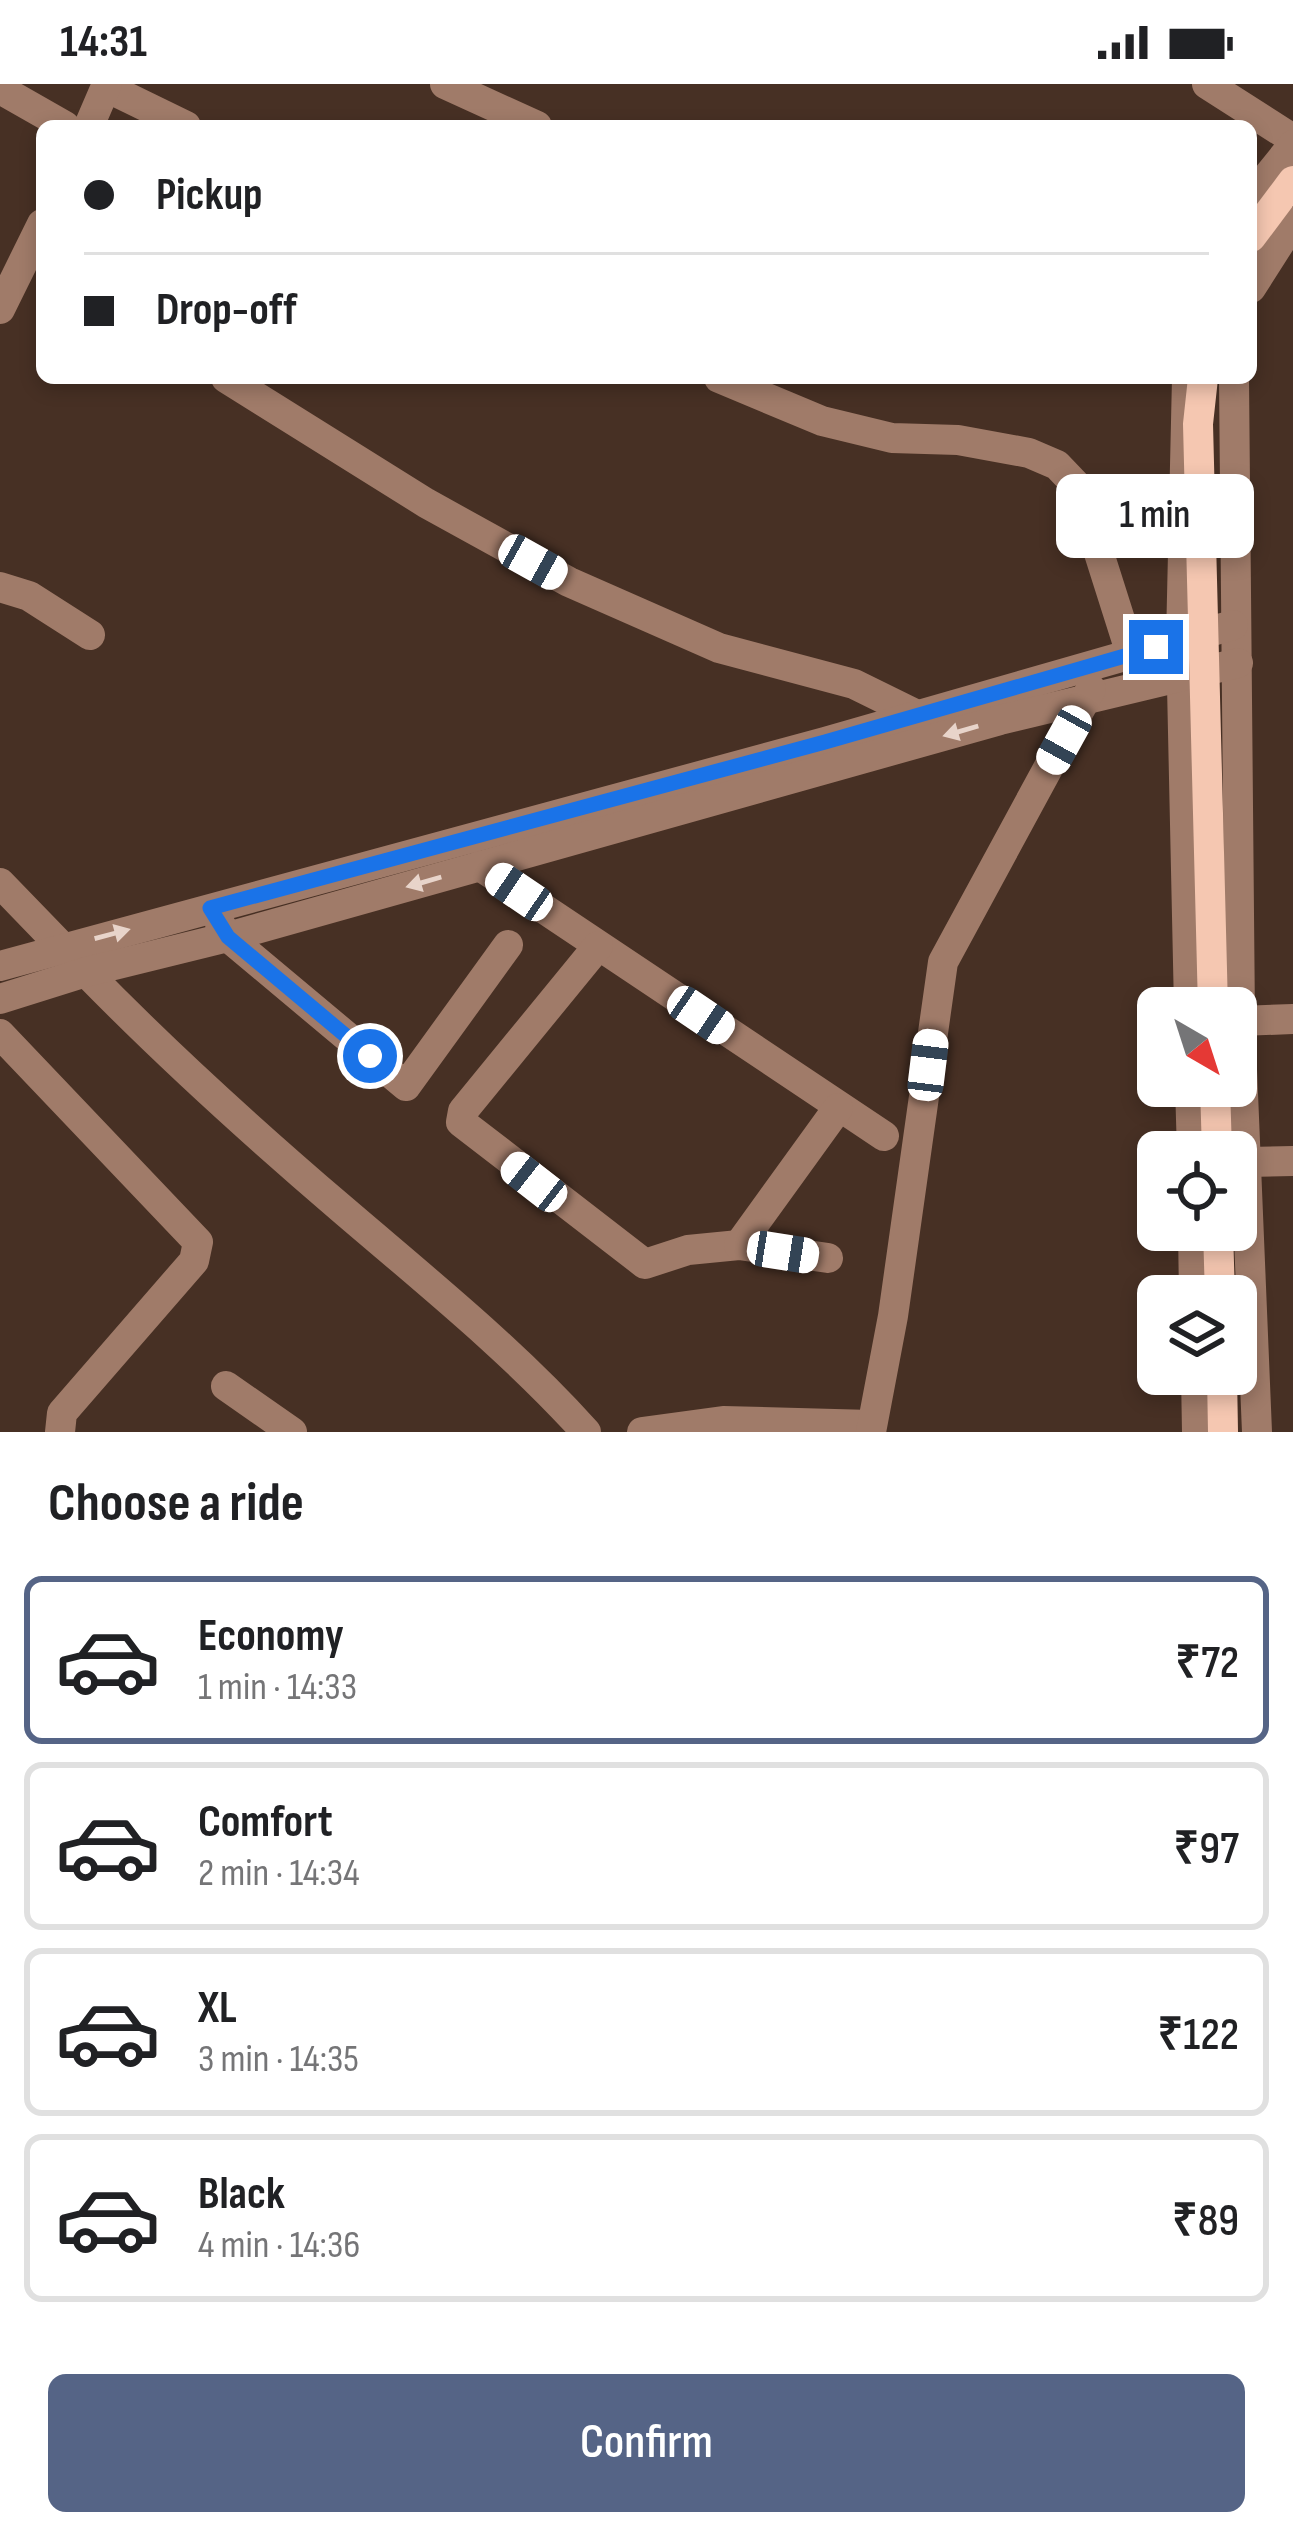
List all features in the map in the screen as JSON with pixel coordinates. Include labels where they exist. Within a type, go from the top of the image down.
[{"type":"main road","points":[[1257,229],[1293,181]]},
{"type":"main road","points":[[1202,384],[1198,424],[1225,987]]},
{"type":"main road","points":[[1222,1395],[1223,1432]]},
{"type":"street","points":[[445,84],[524,120]]},
{"type":"street","points":[[1207,84],[1293,142],[1257,189]]},
{"type":"street","points":[[92,120],[106,86],[174,120]]},
{"type":"street","points":[[0,89],[54,120]]},
{"type":"street","points":[[1257,278],[1293,222]]},
{"type":"street","points":[[3,295],[36,235]]},
{"type":"street","points":[[236,384],[426,503],[569,582],[719,648],[854,684],[916,716]]},
{"type":"street","points":[[733,384],[822,421],[892,438],[958,440],[1028,453],[1057,465],[1078,487],[1118,657]]},
{"type":"street","points":[[1187,384],[1180,640],[1189,987]]},
{"type":"street","points":[[1227,987],[1238,663],[1233,625],[1234,384]]},
{"type":"street","points":[[0,587],[29,596],[90,635]]},
{"type":"street","points":[[0,999],[480,866],[596,818],[916,716],[1233,625]]},
{"type":"street","points":[[642,1432],[723,1421],[871,1428],[893,1316],[943,962],[1086,699],[1118,657]]},
{"type":"street","points":[[0,966],[210,908],[1238,663]]},
{"type":"street","points":[[480,866],[884,1136]]},
{"type":"street","points":[[0,883],[62,947]]},
{"type":"street","points":[[210,908],[228,937],[406,1086],[508,945]]},
{"type":"street","points":[[598,946],[464,1112],[460,1123],[645,1264],[688,1250],[739,1245],[828,1258]]},
{"type":"street","points":[[86,972],[255,1135],[532,1373],[586,1432]]},
{"type":"street","points":[[1257,1016],[1293,1019]]},
{"type":"street","points":[[0,1034],[198,1242],[194,1261],[62,1413],[61,1432]]},
{"type":"street","points":[[739,1245],[838,1108]]},
{"type":"street","points":[[1257,1159],[1293,1161]]},
{"type":"street","points":[[1240,1251],[1257,1432]]},
{"type":"street","points":[[226,1386],[258,1422],[292,1432]]},
{"type":"street","points":[[1196,1395],[1197,1432]]},
{"type":"route","points":[[370,1056],[228,937],[210,908],[1156,647]]}]
